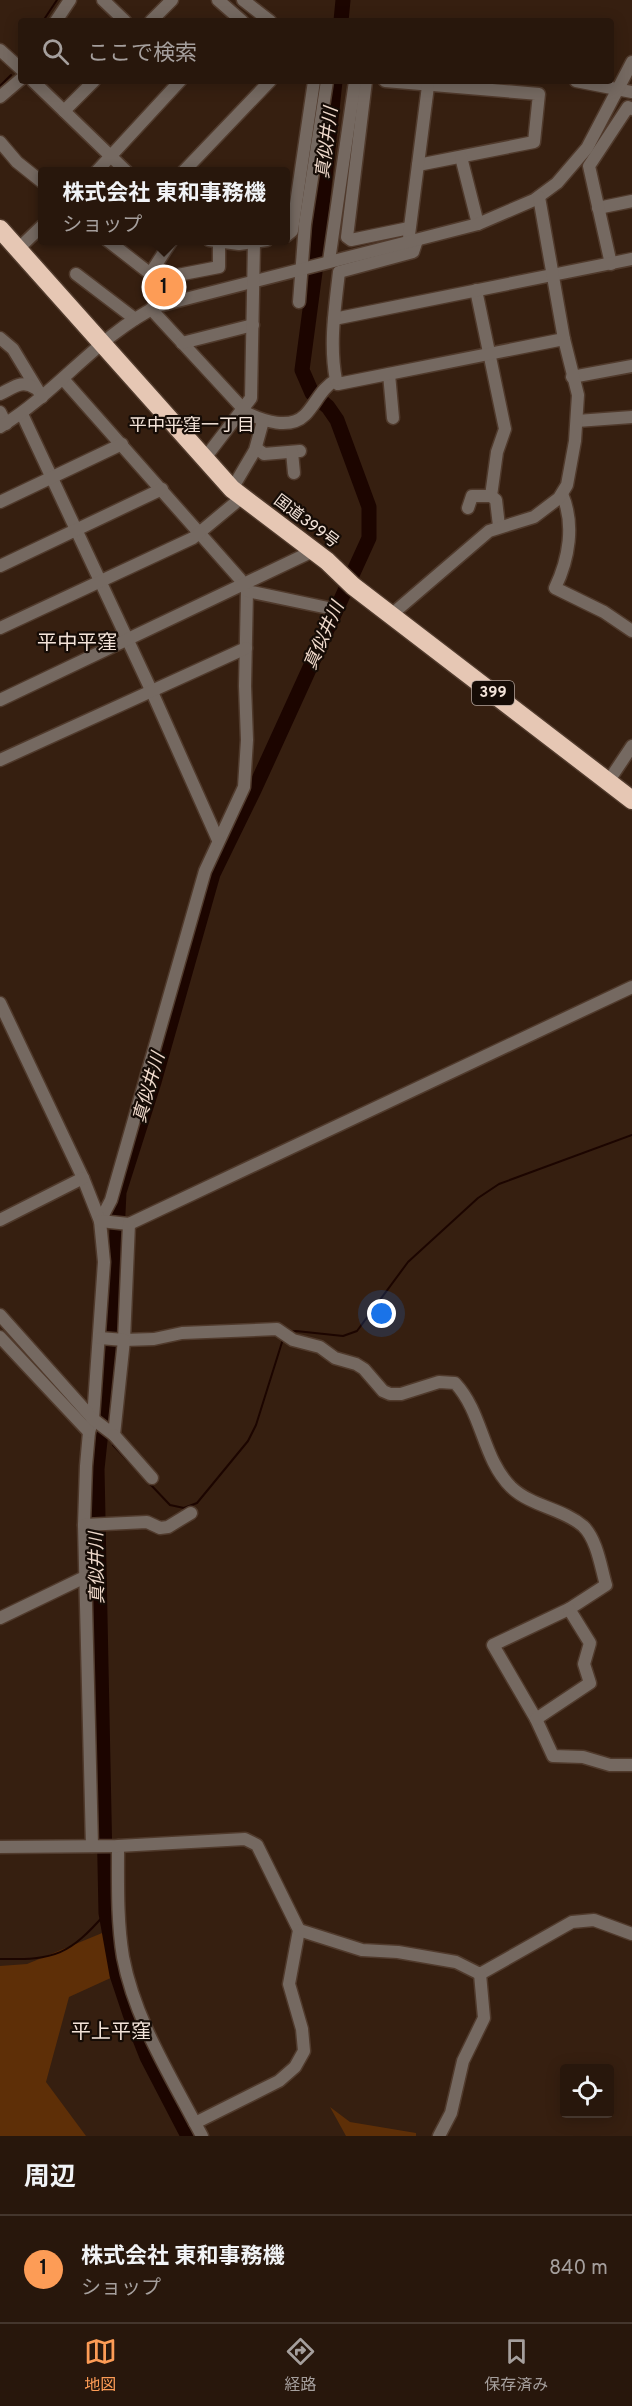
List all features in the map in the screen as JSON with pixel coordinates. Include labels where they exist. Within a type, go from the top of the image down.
[{"type":"highway","name":"国道399号","points":[[0,229],[237,493],[320,556],[353,586],[632,800]]},
{"type":"street","points":[[58,18],[70,0]]},
{"type":"street","points":[[103,0],[122,18]]},
{"type":"street","points":[[154,18],[172,0]]},
{"type":"street","points":[[218,0],[237,18]]},
{"type":"street","points":[[243,0],[266,18]]},
{"type":"street","points":[[0,50],[18,66]]},
{"type":"street","points":[[2,421],[22,414],[39,393],[63,379],[102,344],[151,309],[178,299],[478,224],[539,197],[557,183],[587,148],[632,62]]},
{"type":"street","points":[[0,97],[18,82]]},
{"type":"street","points":[[36,84],[122,167]]},
{"type":"street","points":[[64,111],[90,84]]},
{"type":"street","points":[[100,167],[177,84]]},
{"type":"street","points":[[187,167],[267,84]]},
{"type":"street","points":[[290,232],[314,84]]},
{"type":"street","points":[[299,302],[304,268],[305,224],[327,84]]},
{"type":"street","points":[[329,261],[355,84]]},
{"type":"street","points":[[366,84],[347,237],[351,240],[409,228]]},
{"type":"street","points":[[411,84],[539,93],[534,142],[418,165]]},
{"type":"street","points":[[602,84],[619,86],[632,92]]},
{"type":"street","points":[[428,86],[409,228],[413,241],[413,252],[339,272],[333,354],[338,384],[564,339]]},
{"type":"street","points":[[611,264],[589,166],[628,107],[632,109]]},
{"type":"street","points":[[0,142],[17,162],[38,179]]},
{"type":"street","points":[[460,157],[478,224]]},
{"type":"street","points":[[391,615],[481,538],[499,526],[534,517],[562,494],[572,470],[578,395],[564,339],[539,197]]},
{"type":"street","points":[[598,208],[632,201]]},
{"type":"street","points":[[18,249],[38,230]]},
{"type":"street","points":[[113,245],[157,279],[219,267],[215,245]]},
{"type":"street","points":[[150,274],[169,245]]},
{"type":"street","points":[[205,458],[251,398],[254,245]]},
{"type":"street","points":[[334,319],[632,260]]},
{"type":"street","points":[[76,274],[135,319]]},
{"type":"street","points":[[476,290],[505,429],[497,452],[491,496]]},
{"type":"street","points":[[151,309],[243,409],[263,421],[278,423],[296,420],[306,414],[336,380]]},
{"type":"street","points":[[182,343],[253,325]]},
{"type":"street","points":[[0,338],[13,348],[39,393]]},
{"type":"street","points":[[572,378],[632,366]]},
{"type":"street","points":[[389,374],[393,418]]},
{"type":"street","points":[[63,379],[162,489],[246,588],[333,609]]},
{"type":"street","points":[[0,394],[19,384],[28,384],[39,393]]},
{"type":"street","points":[[22,414],[152,692],[218,840]]},
{"type":"street","points":[[577,421],[632,417]]},
{"type":"street","points":[[0,628],[200,533],[237,493],[256,448],[263,421]]},
{"type":"street","points":[[0,502],[122,444]]},
{"type":"street","points":[[256,448],[264,454],[296,452],[294,473]]},
{"type":"street","points":[[0,566],[162,489]]},
{"type":"street","points":[[562,494],[567,515],[568,547],[564,568],[555,588],[604,612],[632,631]]},
{"type":"street","points":[[467,500],[491,496],[496,500],[499,526]]},
{"type":"street","points":[[0,700],[320,556]]},
{"type":"street","points":[[102,1221],[111,1200],[205,871],[244,787],[247,771],[246,588]]},
{"type":"street","points":[[0,760],[246,648]]},
{"type":"street","points":[[608,782],[632,746]]},
{"type":"street","points":[[102,1221],[127,1224],[632,987]]},
{"type":"street","points":[[0,1003],[102,1221],[104,1262],[101,1338],[95,1420],[89,1432],[85,1577],[94,1846]]},
{"type":"street","points":[[0,1220],[83,1178]]},
{"type":"street","points":[[112,1434],[122,1340],[127,1224]]},
{"type":"street","points":[[0,1315],[95,1420],[112,1434],[152,1478]]},
{"type":"street","points":[[101,1338],[154,1339],[182,1333],[285,1335],[320,1347],[336,1358],[356,1364],[364,1369],[383,1391],[390,1394],[401,1394],[439,1382],[455,1383],[477,1414],[490,1455],[510,1486],[527,1500],[583,1526],[591,1537],[606,1585],[569,1609],[493,1645],[536,1719],[553,1756],[559,1759],[583,1757],[610,1765],[632,1765]]},
{"type":"street","points":[[0,1337],[89,1432]]},
{"type":"street","points":[[86,1525],[147,1522],[160,1528],[168,1527],[191,1513]]},
{"type":"street","points":[[0,1617],[85,1577]]},
{"type":"street","points":[[536,1719],[590,1683],[584,1664],[590,1643],[569,1609]]},
{"type":"street","points":[[0,1847],[116,1846],[245,1839],[257,1845],[299,1930],[289,1984],[302,2029],[304,2051],[295,2067],[279,2081],[195,2123]]},
{"type":"street","points":[[116,1846],[120,1936],[134,1998],[156,2047],[202,2136]]},
{"type":"street","points":[[480,1974],[572,1922],[594,1920],[632,1934]]},
{"type":"street","points":[[299,1930],[362,1950],[398,1952],[456,1962],[480,1974]]},
{"type":"street","points":[[439,2136],[451,2114],[463,2061],[484,2018],[480,1974]]},
{"type":"shaded area","points":[[107,1931],[115,1976],[69,1997],[46,2082],[86,2136],[0,2136],[0,1966],[27,1964]]},
{"type":"shaded area","points":[[330,2107],[350,2122],[416,2133],[416,2136],[346,2136]]},
{"type":"waterway","points":[[45,18],[57,0]]},
{"type":"waterway","name":"真似井川","points":[[341,18],[343,0]]},
{"type":"waterway","points":[[0,86],[11,75]]},
{"type":"waterway","name":"真似井川","points":[[188,2136],[147,2057],[130,2014],[117,1975],[106,1913],[97,1469],[113,1318],[119,1192],[154,1082],[213,874],[255,788],[369,538],[369,507],[337,420],[328,407],[312,393],[302,370],[335,84]]},
{"type":"waterway","points":[[289,1332],[343,1336],[357,1331],[408,1262],[478,1198],[499,1184],[632,1135]]},
{"type":"waterway","points":[[0,1324],[10,1335]]},
{"type":"waterway","points":[[113,1445],[170,1505],[184,1508],[197,1503],[248,1441],[256,1425],[283,1339]]},
{"type":"waterway","points":[[0,1959],[35,1958],[60,1952],[82,1938],[106,1913]]},
{"type":"place","name":"株式会社 東和事務機","points":[[164,287]]},
{"type":"district","name":"平中平窪一丁目","points":[[192,426]]},
{"type":"district","name":"平中平窪","points":[[77,644]]},
{"type":"district","name":"平上平窪","points":[[111,2033]]}]
